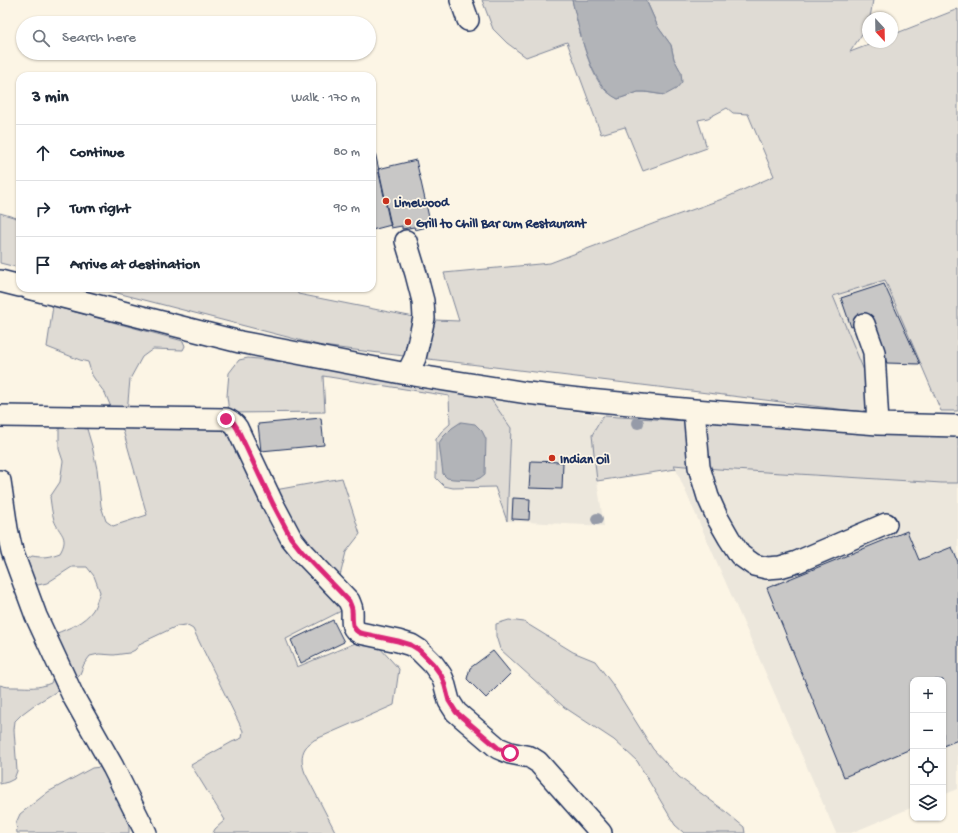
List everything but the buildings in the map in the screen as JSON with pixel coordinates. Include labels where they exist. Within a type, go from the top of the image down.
[{"type":"street","points":[[461,0],[468,20]]},
{"type":"street","points":[[406,241],[423,301],[424,318],[411,366]]},
{"type":"street","points":[[0,281],[16,285]]},
{"type":"street","points":[[44,292],[240,342],[411,366],[456,382],[527,393],[580,399],[695,417],[958,426]]},
{"type":"street","points":[[864,324],[873,348],[878,424]]},
{"type":"street","points":[[0,416],[226,419],[233,422],[291,538],[315,567],[349,601],[352,608],[352,623],[355,630],[360,633],[411,645],[419,650],[433,664],[441,675],[449,701],[456,712],[498,748],[510,753],[530,757],[538,762],[601,833]]},
{"type":"street","points":[[695,417],[699,467],[708,497],[723,528],[740,555],[754,566],[767,568],[792,564],[886,524]]},
{"type":"street","points":[[0,481],[7,530],[12,551],[36,616],[73,696],[113,767],[146,833]]},
{"type":"shaded area","points":[[482,0],[572,0],[584,48],[594,72],[605,90],[618,99],[638,92],[665,95],[681,72],[674,59],[671,45],[658,27],[646,0],[873,0],[871,12],[862,12],[862,34],[850,52],[862,47],[898,48],[898,33],[958,9],[958,411],[941,411],[885,280],[833,296],[865,373],[870,406],[863,412],[322,346],[113,292],[298,292],[298,294],[414,317],[434,320],[459,321],[444,273],[550,263],[725,198],[774,176],[748,114],[733,113],[727,108],[708,118],[698,120],[707,148],[643,171],[625,127],[601,134],[567,42],[526,57],[507,43],[493,29]]},
{"type":"shaded area","points":[[572,0],[646,0],[658,27],[671,45],[674,59],[681,72],[682,82],[676,89],[665,95],[638,92],[618,99],[608,92],[593,70],[587,56]]},
{"type":"shaded area","points":[[0,213],[16,218],[16,267],[0,263]]},
{"type":"shaded area","points":[[886,279],[922,366],[861,363],[833,296]]},
{"type":"shaded area","points":[[53,306],[183,341],[185,346],[183,350],[153,349],[142,357],[130,379],[127,413],[113,412],[105,393],[92,375],[88,362],[47,347]]},
{"type":"shaded area","points":[[248,358],[287,362],[490,398],[511,428],[507,521],[495,487],[453,488],[444,486],[436,478],[436,439],[450,424],[449,396],[323,376],[325,412],[229,413],[227,396],[229,373],[239,360]]},
{"type":"shaded area","name":"Indian Oil","points":[[490,398],[603,416],[592,435],[604,526],[507,521],[511,428]]},
{"type":"shaded area","points":[[603,416],[958,437],[958,483],[718,469],[674,465],[676,469],[597,481],[592,435]]},
{"type":"shaded area","points":[[461,422],[475,424],[482,431],[486,439],[485,474],[475,480],[447,478],[443,474],[439,443],[452,428]]},
{"type":"shaded area","points":[[121,423],[224,423],[347,608],[286,639],[297,667],[370,637],[399,669],[394,705],[314,740],[304,750],[302,760],[305,773],[336,833],[213,833],[215,829],[225,820],[191,765],[242,738],[243,731],[193,629],[186,625],[177,626],[141,643],[135,650],[129,653],[114,655],[99,654],[90,656],[84,664],[80,674],[75,679],[22,714],[15,721],[14,730],[17,771],[14,779],[0,784],[0,685],[10,687],[34,687],[51,683],[53,678],[51,668],[55,634],[76,625],[89,615],[93,610],[100,592],[94,576],[87,567],[72,567],[47,583],[38,585],[31,580],[25,561],[32,556],[46,557],[60,553],[64,543],[63,535],[54,520],[50,497],[60,482],[63,461],[59,449],[59,424],[87,429],[97,469],[101,506],[106,521],[113,526],[147,515]]},
{"type":"shaded area","points":[[674,465],[718,469],[958,483],[958,789],[946,794],[946,677],[910,677],[910,808],[851,833],[836,833]]},
{"type":"shaded area","points":[[342,478],[360,534],[346,552],[339,580],[309,552],[275,490]]},
{"type":"shaded area","points":[[509,620],[524,622],[573,652],[595,661],[613,685],[653,749],[679,777],[744,827],[745,833],[684,833],[675,825],[637,761],[614,740],[564,707],[500,649],[496,636],[496,624]]},
{"type":"shaded area","points":[[101,767],[108,771],[129,820],[129,833],[17,833],[16,823],[20,814],[48,792],[92,768]]},
{"type":"place","name":"Limewood","points":[[386,201]]},
{"type":"place","name":"Grill to Chill Bar cum Restaurant","points":[[408,222]]},
{"type":"place","name":"Indian Oil","points":[[552,458]]},
{"type":"route","points":[[226,419],[233,422],[237,428],[291,538],[319,571],[349,601],[353,611],[352,623],[355,630],[360,633],[411,645],[419,650],[433,664],[441,675],[449,701],[456,712],[498,748],[510,753]]}]
